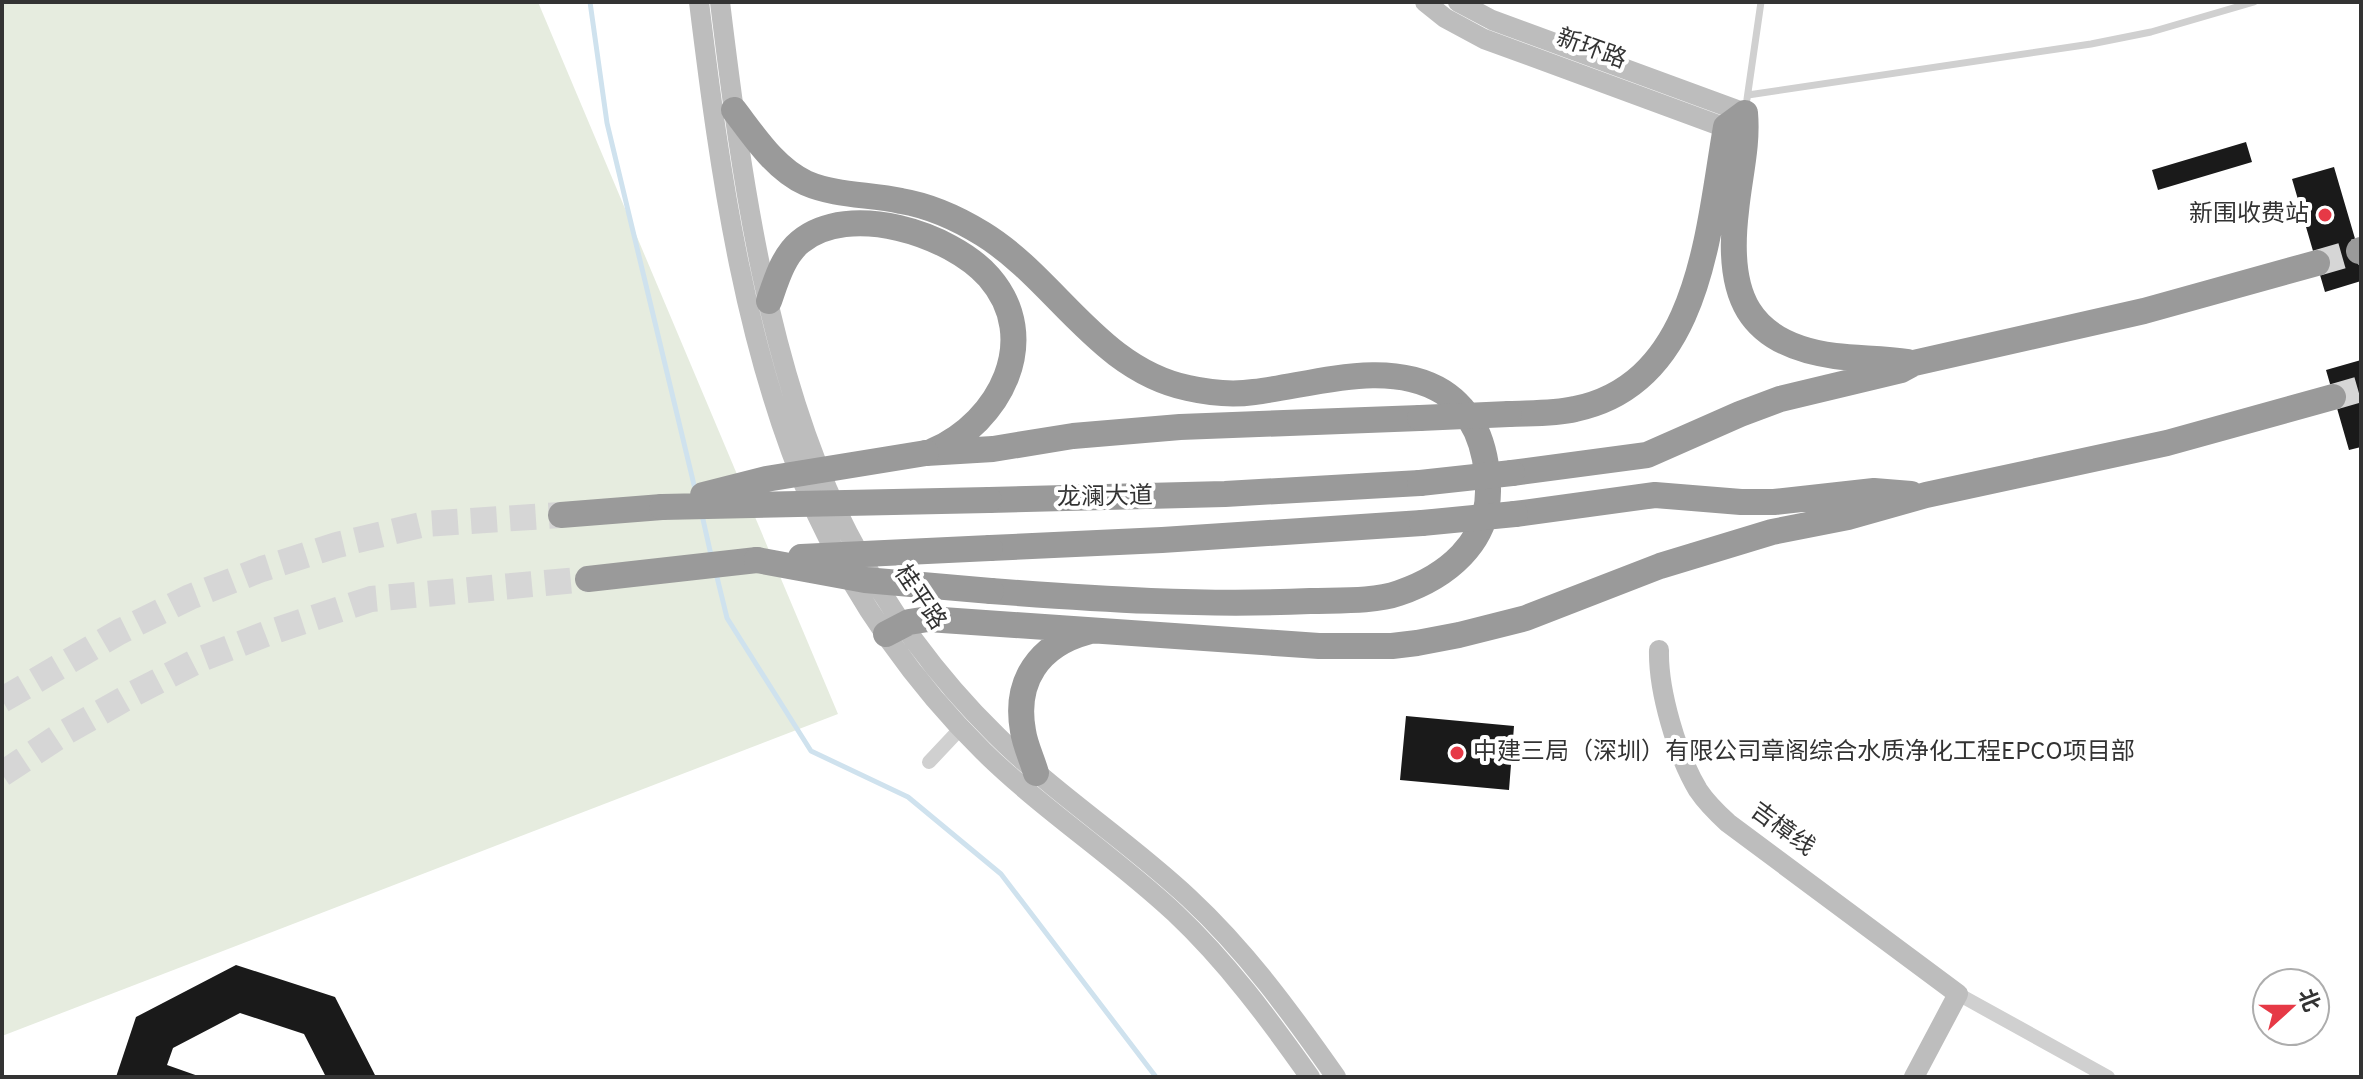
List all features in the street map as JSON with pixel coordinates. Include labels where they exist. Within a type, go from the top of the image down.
[{"type":"highway","points":[[734,110],[776,161],[806,183],[837,192],[900,200],[931,208],[960,220],[987,237],[1030,271],[1112,351],[1161,380],[1183,388],[1230,394],[1369,376],[1422,382],[1453,399],[1471,418],[1485,458],[1488,492],[1484,520],[1476,537],[1458,560],[1425,583],[1395,595],[1224,603],[1106,599],[865,580],[757,560]]},
{"type":"highway","points":[[1741,118],[1734,242],[1738,284],[1752,318],[1774,337],[1812,351],[1905,364]]},
{"type":"highway","points":[[662,507],[766,479],[926,453],[993,449],[1097,433],[1216,425],[1509,414],[1574,409],[1605,399],[1633,382],[1678,330],[1687,310],[1741,118]]},
{"type":"highway","points":[[769,301],[781,269],[797,244],[817,232],[847,224],[877,225],[923,235],[962,255],[989,277],[1004,301],[1012,330],[1011,362],[1006,378],[993,405],[978,421],[948,443],[926,453]]},
{"type":"highway","name":"龙澜大道","points":[[561,515],[662,507],[1154,497],[1349,488],[1512,473],[1647,455],[1780,399],[1905,364],[2144,311],[2317,263]]},
{"type":"highway","points":[[895,629],[928,619],[1353,647],[1392,646],[1459,635],[1526,618],[1660,566],[1887,499],[1926,495],[2167,443],[2333,397]]},
{"type":"highway","name":"龙澜大道","points":[[588,579],[757,560],[1191,539],[1422,523],[1655,495],[1741,502],[1887,499]]},
{"type":"highway","points":[[1036,773],[1025,739],[1020,705],[1026,682],[1040,659],[1058,643],[1095,630]]},
{"type":"street","name":"桂平路","points":[[699,2],[734,236],[766,375],[782,428],[817,515],[848,574],[895,629],[996,735],[1036,773],[1164,876],[1212,921],[1263,977],[1336,1077]]},
{"type":"street","name":"桂平路","points":[[720,2],[734,110],[755,232],[769,301],[798,409],[849,534],[918,677],[961,728],[1023,789],[1150,892],[1198,936],[1247,990],[1310,1077]]},
{"type":"street","name":"新环路","points":[[1425,2],[1445,18],[1484,39],[1741,118]]},
{"type":"street","name":"新环路","points":[[1458,2],[1492,20],[1741,118]]},
{"type":"street","name":"吉樟线","points":[[1659,650],[1662,690],[1671,722],[1691,776],[1708,803],[1728,823],[1958,994]]},
{"type":"street","points":[[929,762],[961,728]]},
{"type":"street","points":[[1914,1077],[1958,994],[2108,1077]]},
{"type":"lane","points":[[1761,2],[1741,118],[2129,37],[2254,2]]},
{"type":"shaded area","points":[[2,2],[538,2],[838,714],[2,1036]]},
{"type":"building","points":[[2246,142],[2252,162],[2158,190],[2152,170]]},
{"type":"building","name":"新围收费站","points":[[2334,167],[2361,259],[2361,281],[2325,292],[2292,179]]},
{"type":"building","points":[[2361,360],[2361,447],[2349,450],[2326,370]]},
{"type":"building","name":"中建三局（深圳）有限公司章阁综合水质净化工程EPCO项目部","points":[[1406,716],[1514,726],[1509,790],[1400,780]]},
{"type":"building","points":[[236,965],[335,997],[376,1077],[326,1077],[304,1034],[240,1013],[173,1048],[167,1065],[201,1077],[116,1077],[136,1017]]},
{"type":"waterway","points":[[590,2],[607,123],[695,489]]},
{"type":"waterway","points":[[702,515],[711,555]]},
{"type":"waterway","points":[[716,573],[727,618],[811,751],[908,797],[1001,874],[1156,1077]]},
{"type":"tunnel","points":[[2317,263],[2359,251]]},
{"type":"tunnel","points":[[2333,397],[2361,389]]},
{"type":"tunnel","points":[[2,700],[119,632],[190,597],[262,569],[337,545],[425,524],[561,515]]},
{"type":"tunnel","points":[[2,774],[64,733],[135,693],[201,659],[271,632],[371,599],[588,579]]},
{"type":"place","name":"新围收费站","points":[[2325,215]]},
{"type":"place","name":"中建三局（深圳）有限公司章阁综合水质净化工程EPCO项目部","points":[[1457,753]]}]
